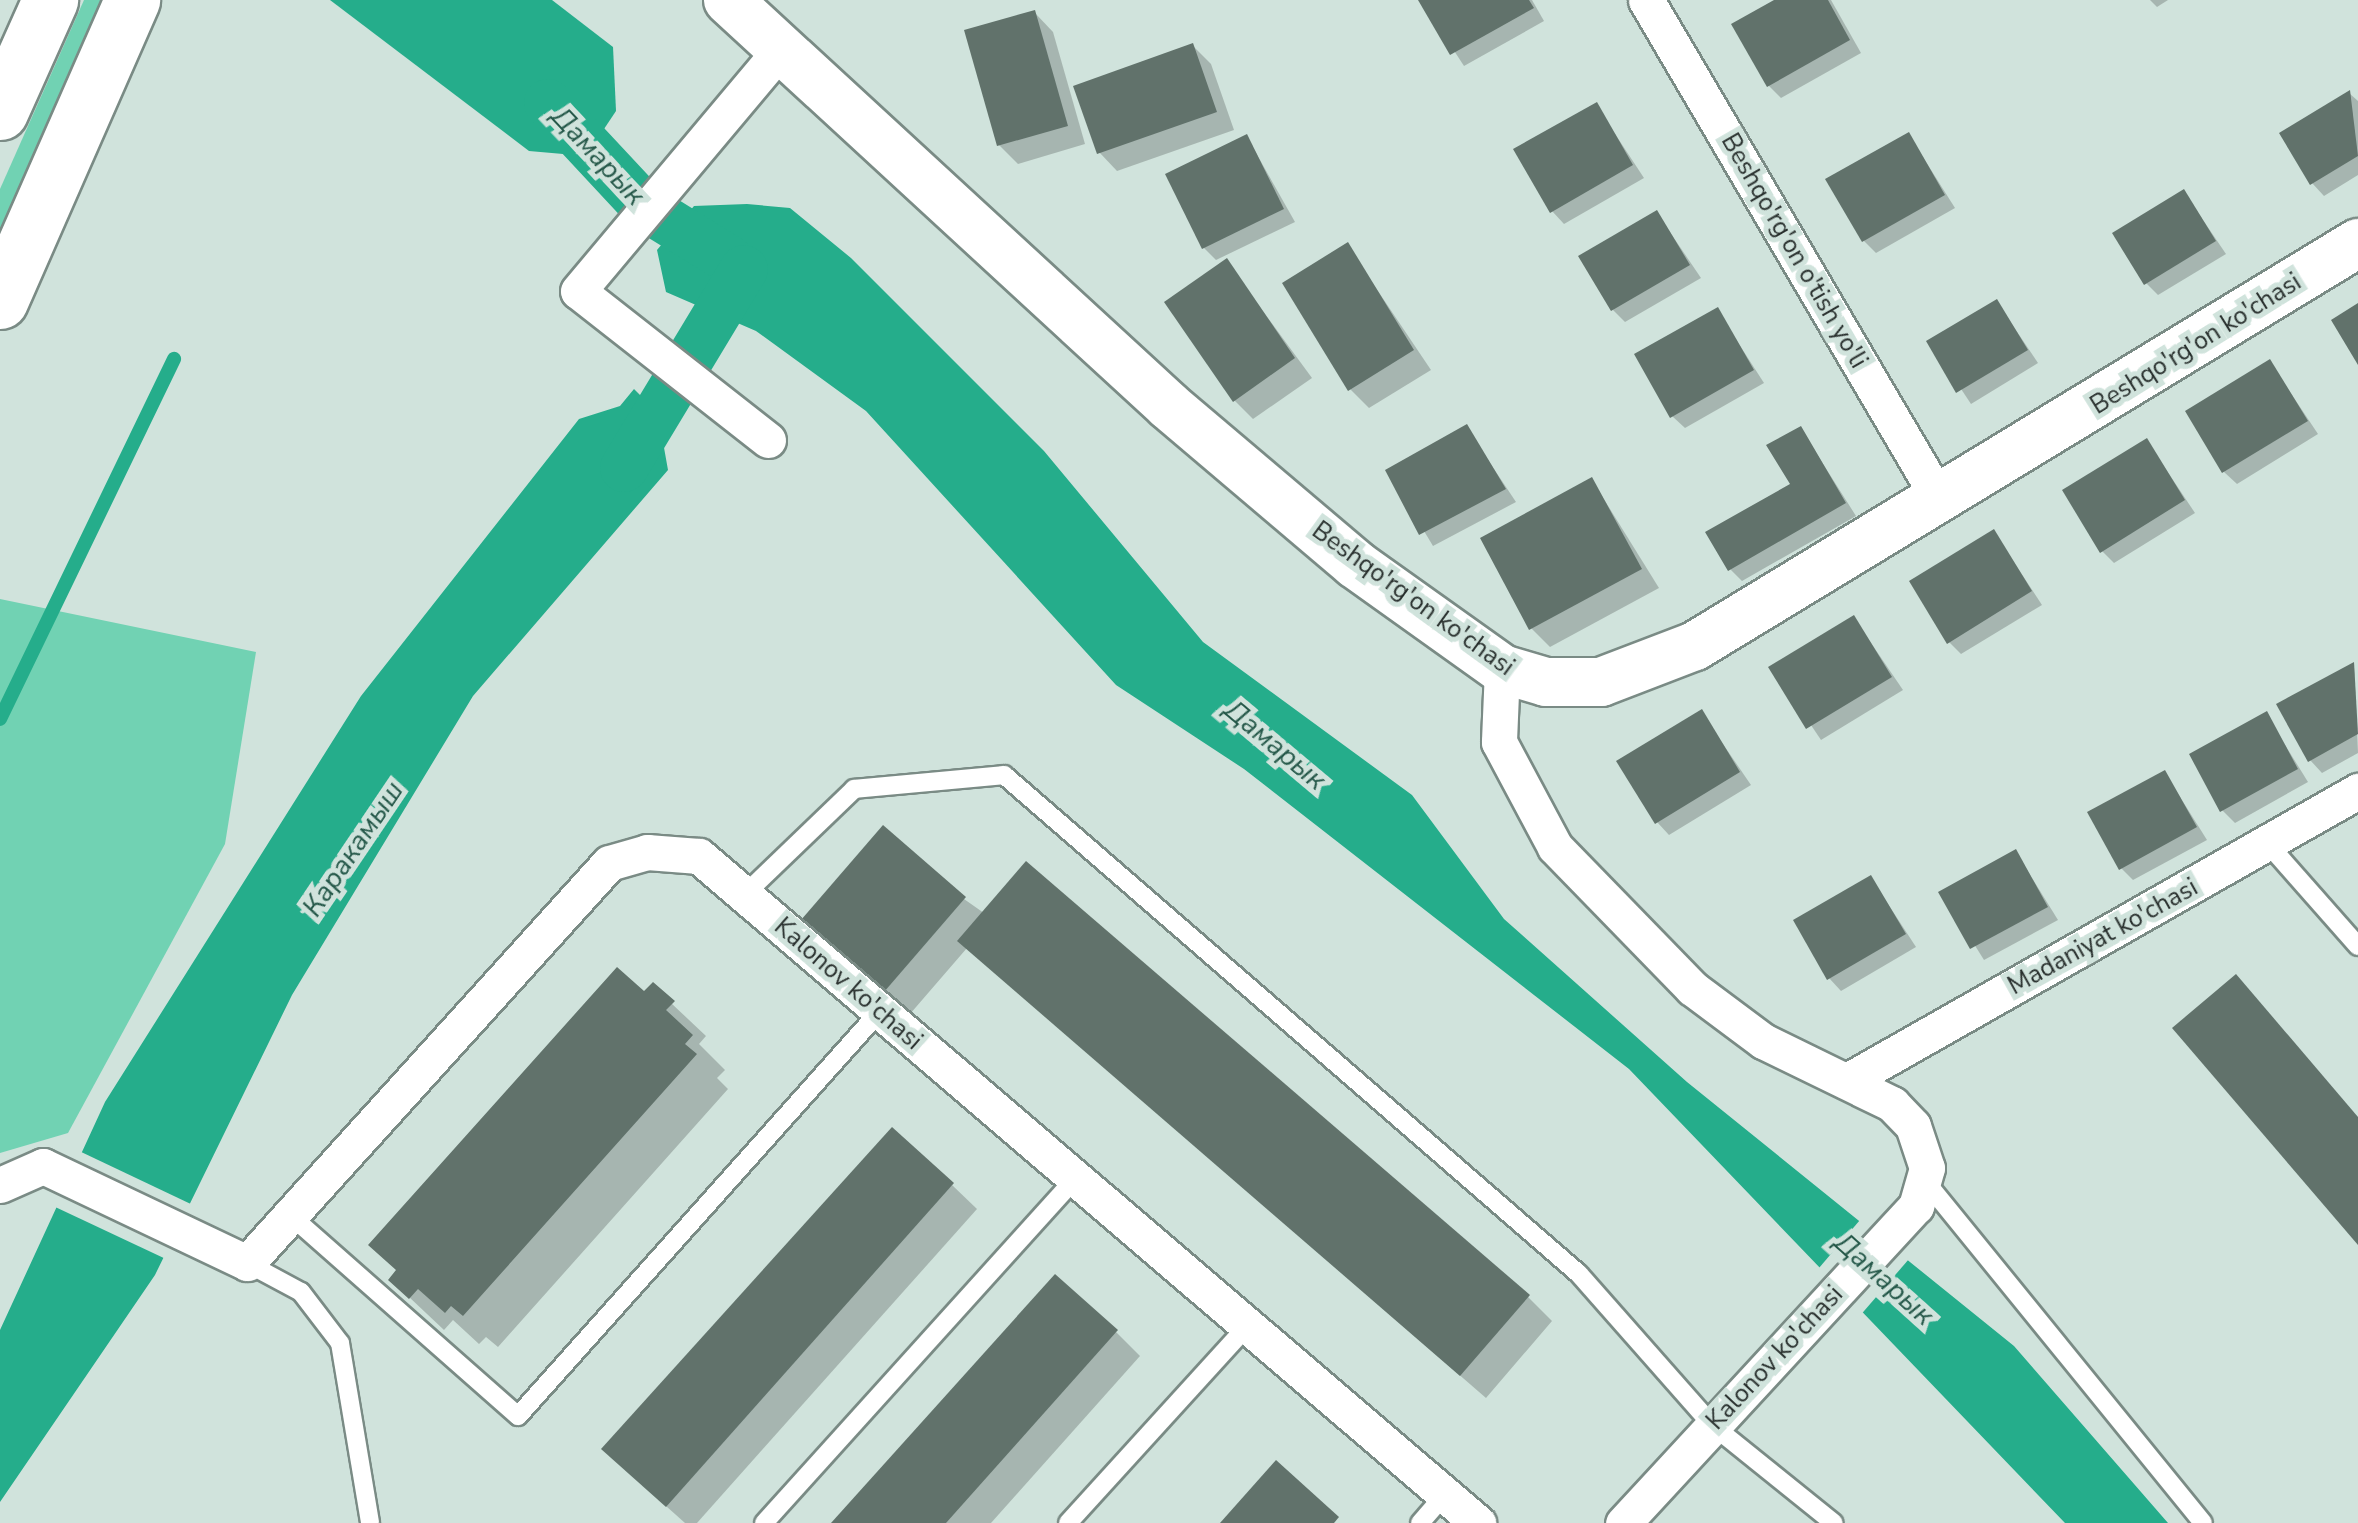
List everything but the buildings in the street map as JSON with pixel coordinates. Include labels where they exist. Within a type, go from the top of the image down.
[{"type":"highway","points":[[0,112],[50,0]]},
{"type":"highway","points":[[0,301],[132,0]]},
{"type":"main road","name":"Beshqo'rg'on ko'chasi","points":[[728,0],[778,53],[1226,454],[1355,564],[1502,669],[1572,683],[1649,669],[1942,502],[2358,243]]},
{"type":"street","name":"Beshqo'rg'on o'tish yo'li","points":[[1646,0],[1942,502]]},
{"type":"street","points":[[768,440],[578,291],[778,53]]},
{"type":"street","points":[[1502,669],[1499,742],[1555,847],[1692,988],[1763,1041],[1847,1081],[1913,1126],[1921,1194]]},
{"type":"street","name":"Madaniyat ko'chasi","points":[[1847,1081],[2358,791]]},
{"type":"street","name":"Kalonov ko'chasi","points":[[236,1259],[290,1215],[608,862],[647,852],[698,856],[1478,1523]]},
{"type":"street","points":[[0,1185],[43,1166],[236,1259]]},
{"type":"street","name":"Kalonov ko'chasi","points":[[1623,1523],[1808,1324],[1921,1194]]},
{"type":"lane","points":[[744,895],[854,789],[1004,776],[1579,1274],[1712,1424],[1810,1516],[1834,1523]]},
{"type":"lane","points":[[2268,844],[2358,946]]},
{"type":"lane","points":[[290,1215],[518,1416],[880,1011]]},
{"type":"lane","points":[[764,1523],[1076,1179]]},
{"type":"lane","points":[[1921,1194],[2203,1523]]},
{"type":"lane","points":[[236,1259],[301,1292],[340,1343],[370,1523]]},
{"type":"lane","points":[[1068,1523],[1247,1326]]},
{"type":"lane","points":[[1420,1523],[1444,1495]]},
{"type":"shaded area","points":[[84,0],[113,0],[0,255],[0,189]]},
{"type":"shaded area","points":[[0,599],[256,652],[225,844],[68,1133],[0,1153]]},
{"type":"water","points":[[330,0],[552,0],[613,47],[616,111],[586,156],[529,151]]},
{"type":"water","points":[[747,204],[790,208],[851,258],[1044,451],[1203,642],[1412,795],[1504,919],[1687,1082],[2014,1346],[2168,1523],[2065,1523],[1629,1069],[1244,769],[1116,685],[866,411],[756,331],[666,292],[657,250],[694,206]]},
{"type":"water","points":[[634,389],[673,428],[663,442],[668,470],[473,696],[292,995],[155,1275],[0,1502],[0,1330],[105,1102],[361,696],[579,419],[620,406]]},
{"type":"pier","points":[[77,1150],[195,1206],[168,1260],[51,1205]]},
{"type":"pier","points":[[1860,1220],[1909,1259],[1858,1318],[1813,1275]]},
{"type":"waterway","name":"Дамарык","points":[[548,103],[646,208],[730,260]]},
{"type":"waterway","name":"Каракамыш","points":[[624,468],[744,269]]},
{"type":"waterway","points":[[0,719],[174,359]]}]
